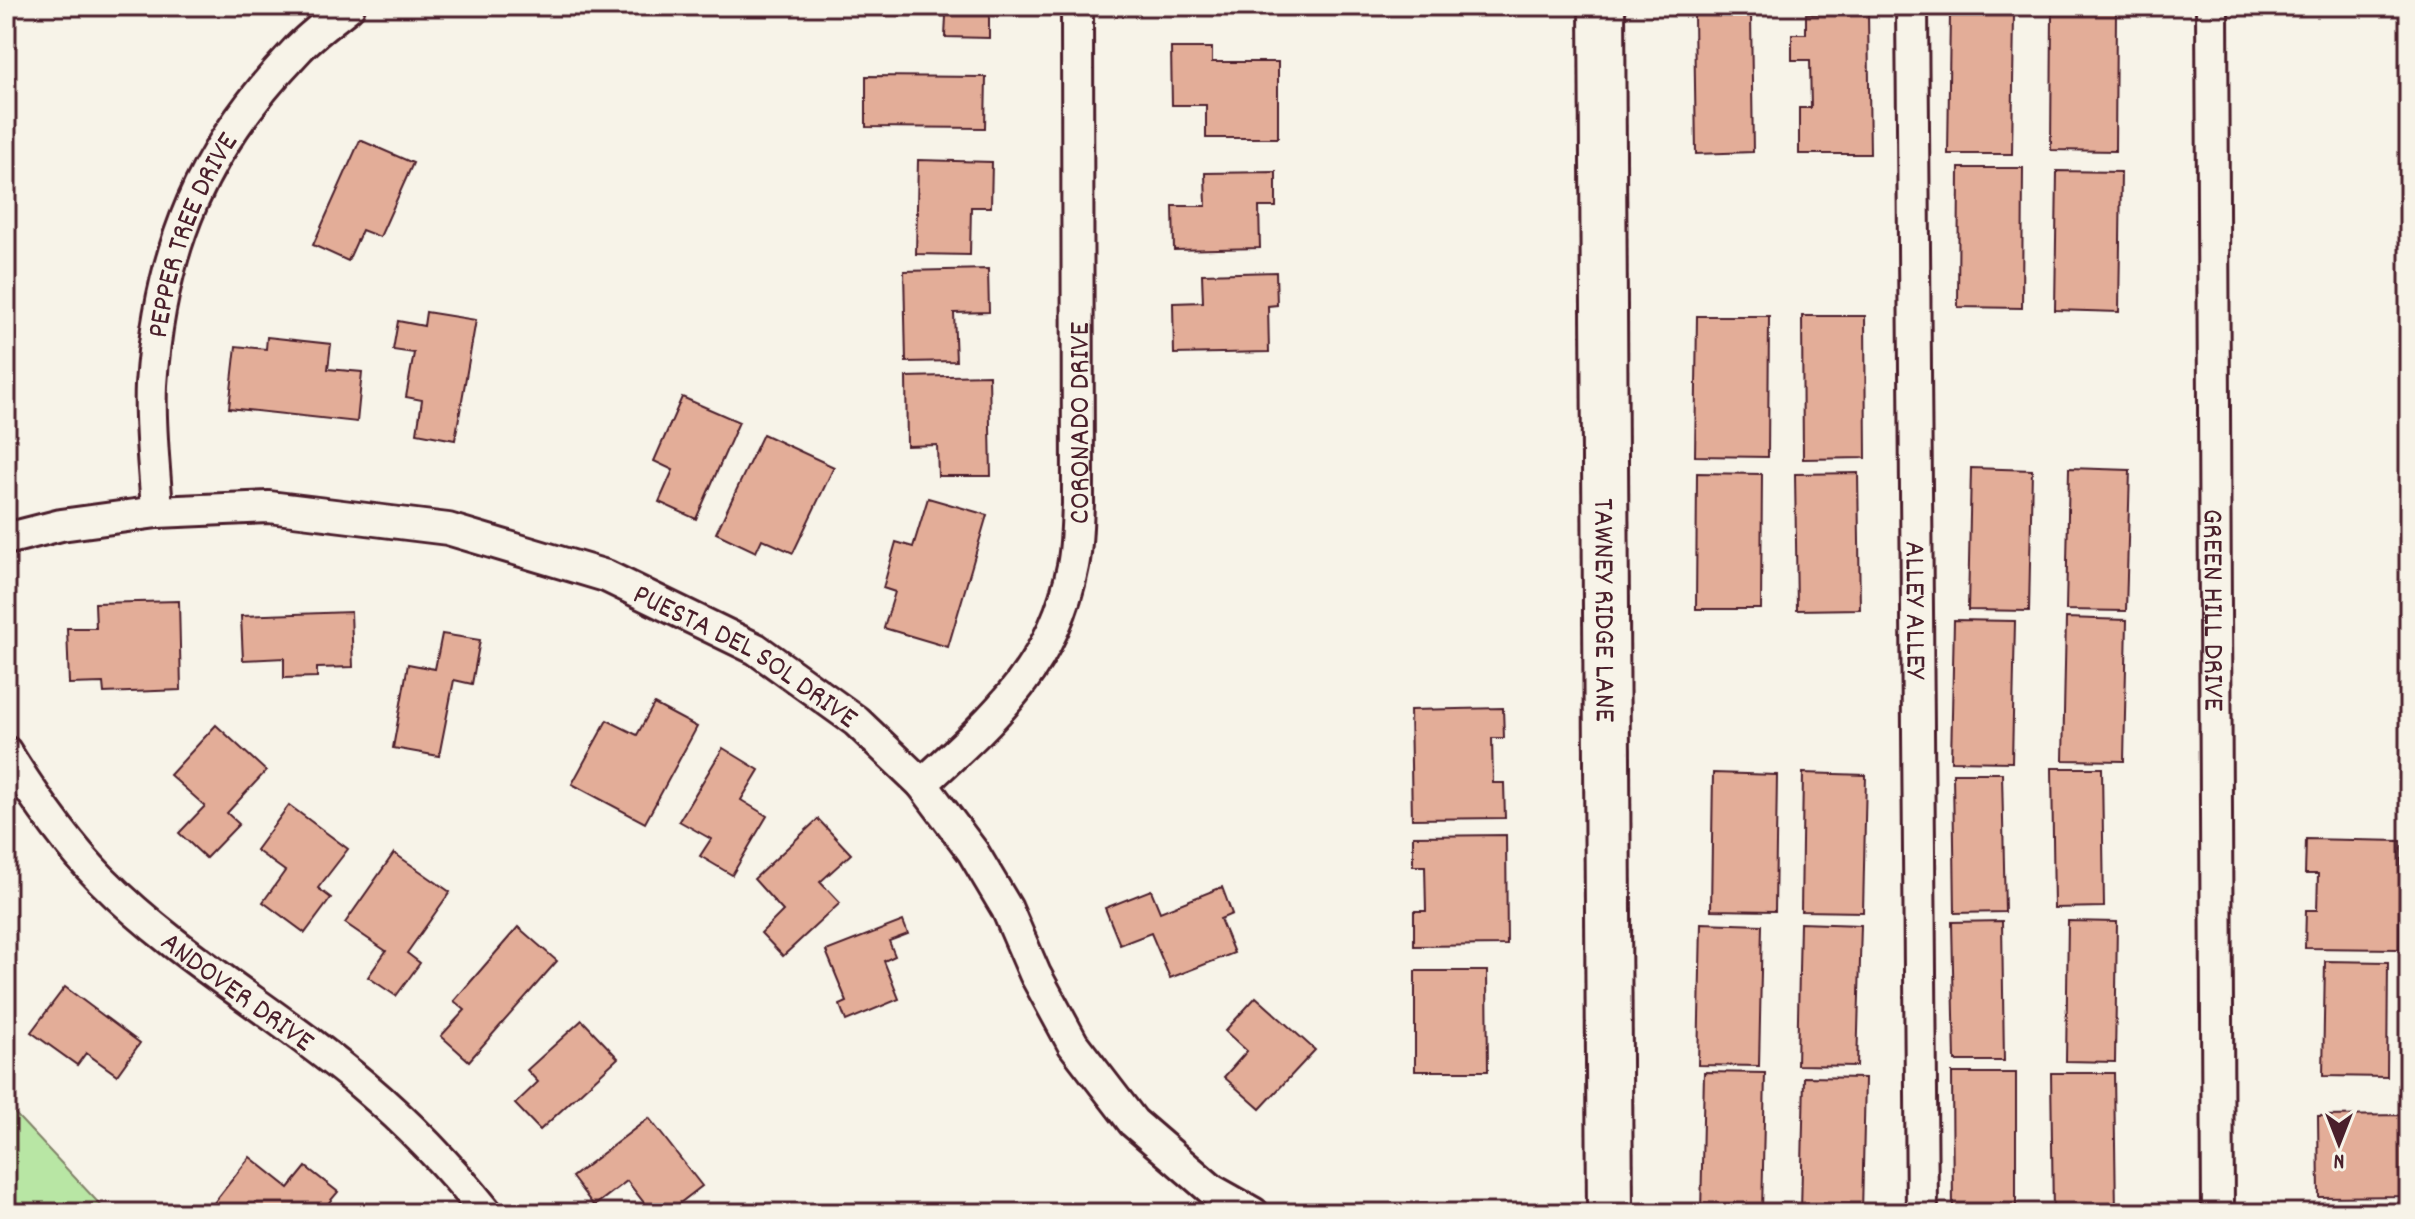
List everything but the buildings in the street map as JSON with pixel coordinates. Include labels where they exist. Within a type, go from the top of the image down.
[{"type":"street","name":"PEPPER TREE DRIVE","points":[[157,512],[151,388],[162,293],[180,228],[209,165],[251,102],[300,46],[349,6]]},
{"type":"street","name":"CORONADO DRIVE","points":[[922,784],[992,720],[1035,666],[1060,615],[1074,565],[1078,504],[1077,6]]},
{"type":"street","name":"TAWNEY RIDGE LANE","points":[[1602,6],[1610,1213]]},
{"type":"street","name":"ALLEY ALLEY","points":[[1912,6],[1922,1213]]},
{"type":"street","name":"GREEN HILL DRIVE","points":[[2212,6],[2218,1213]]},
{"type":"street","name":"PUESTA DEL SOL DRIVE","points":[[6,539],[61,525],[157,512],[269,507],[448,529],[606,576],[756,649],[856,721],[922,784],[973,852],[1007,909],[1035,974],[1073,1044],[1133,1122],[1212,1190],[1253,1213]]},
{"type":"street","name":"ANDOVER DRIVE","points":[[6,752],[38,803],[101,878],[169,940],[364,1086],[451,1168],[487,1213]]},
{"type":"green space","points":[[6,1104],[108,1213],[6,1213]]}]
